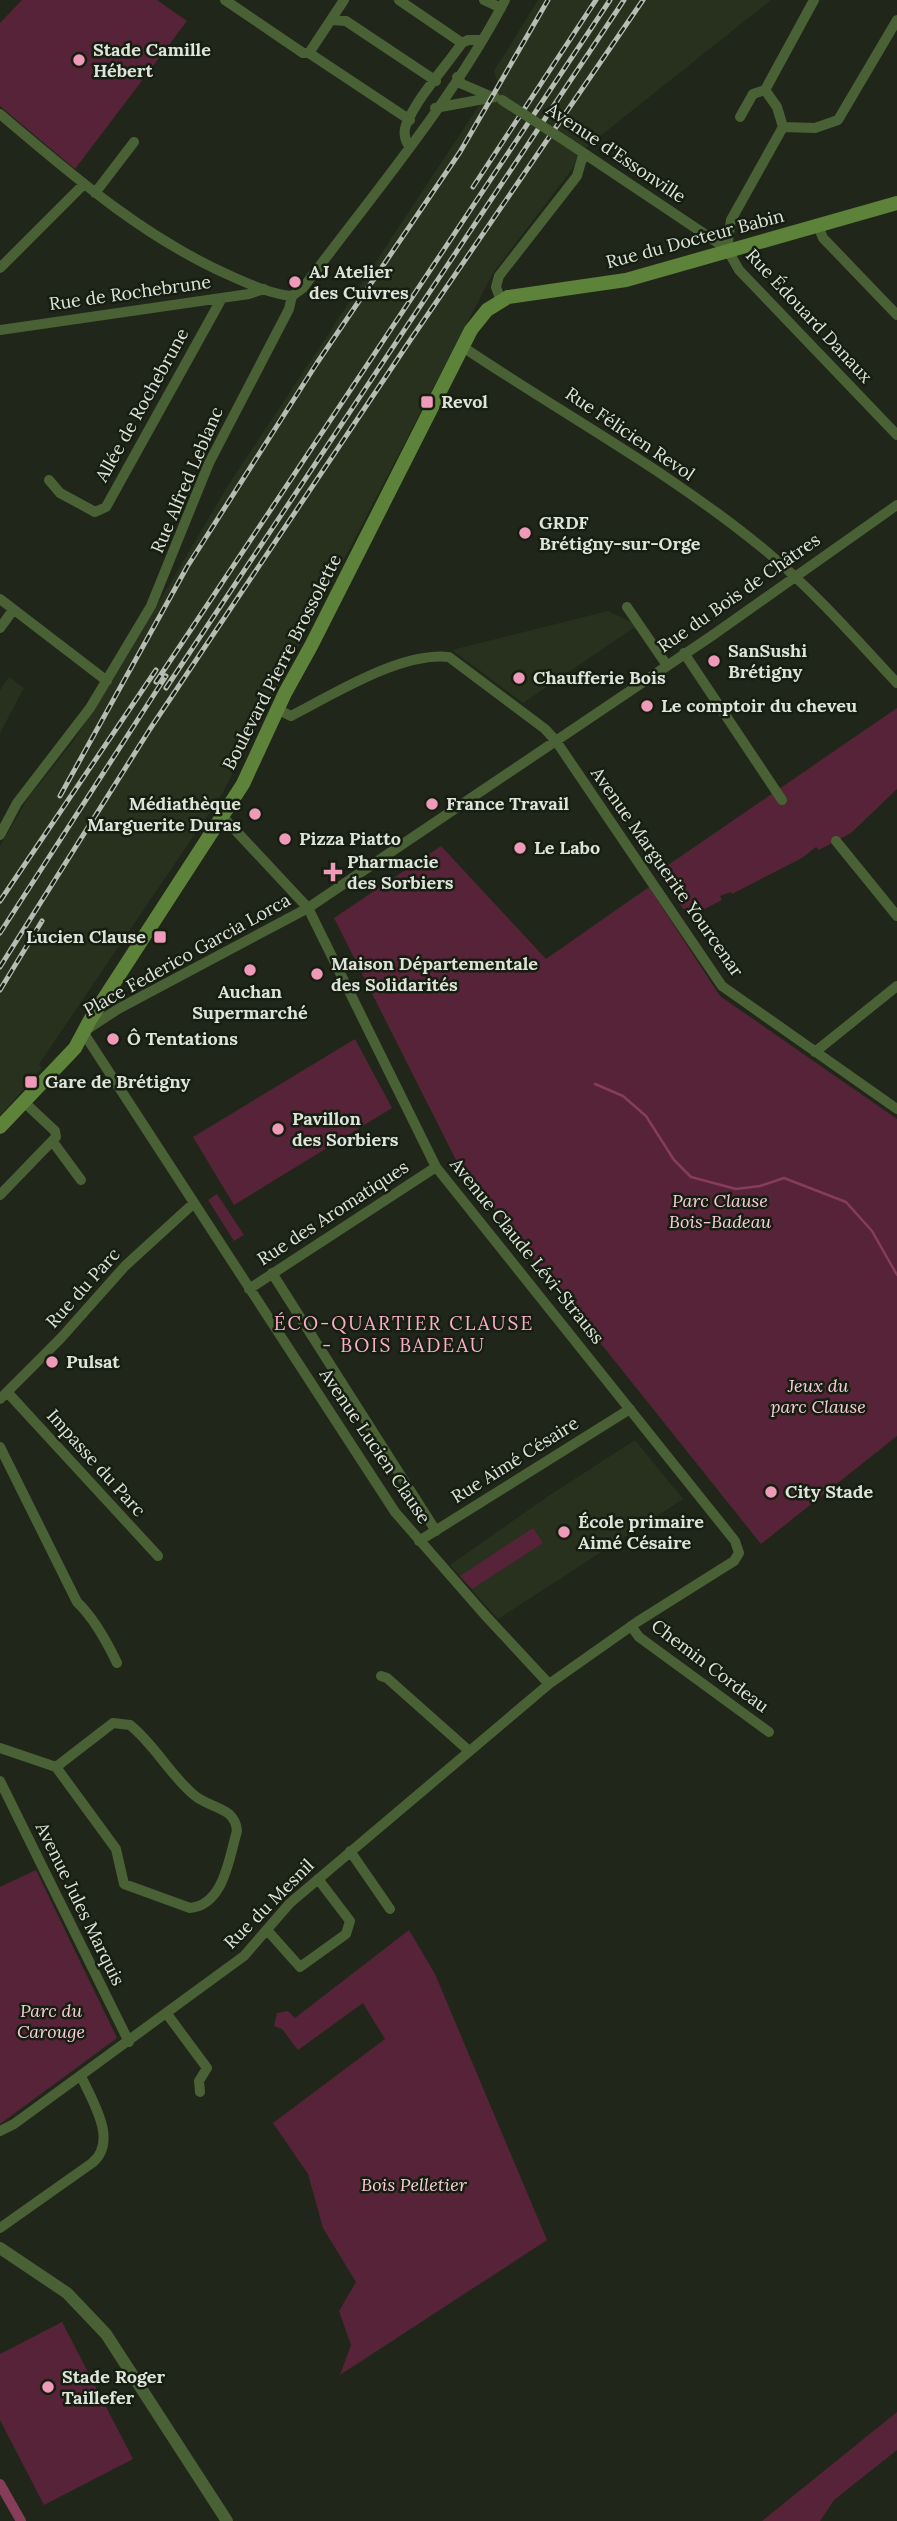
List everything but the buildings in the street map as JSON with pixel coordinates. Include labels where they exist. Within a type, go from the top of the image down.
[{"type":"main road","name":"Rue du Docteur Babin","points":[[501,301],[520,294],[626,280],[897,203]]},
{"type":"main road","name":"Boulevard Pierre Brossolette","points":[[0,1127],[25,1102],[33,1089],[75,1048],[223,817],[243,784],[277,709],[463,348],[479,319],[501,301]]},
{"type":"street","points":[[225,0],[410,120]]},
{"type":"street","points":[[399,0],[462,43]]},
{"type":"street","points":[[484,0],[503,4]]},
{"type":"street","points":[[740,117],[753,94],[765,90],[814,0]]},
{"type":"street","points":[[309,53],[342,3]]},
{"type":"street","points":[[342,3],[346,21]]},
{"type":"street","name":"Rue Alfred Leblanc","points":[[0,835],[17,803],[69,739],[107,681],[166,576],[209,463],[289,309],[292,296],[303,288],[409,146],[464,68],[503,4]]},
{"type":"street","points":[[331,20],[346,21],[436,81]]},
{"type":"street","points":[[783,127],[815,128],[838,120],[897,20]]},
{"type":"street","points":[[409,146],[405,132],[410,120],[462,43],[482,40]]},
{"type":"street","points":[[464,68],[467,80],[482,93]]},
{"type":"street","name":"Avenue d'Essonville","points":[[457,77],[462,84],[498,98],[570,144],[727,250]]},
{"type":"street","points":[[727,250],[730,220],[783,127],[778,107],[765,90]]},
{"type":"street","points":[[435,108],[498,98]]},
{"type":"street","points":[[0,114],[95,193],[182,252],[264,289],[292,296]]},
{"type":"street","points":[[95,193],[134,142]]},
{"type":"street","points":[[501,301],[496,287],[499,276],[577,176],[583,155]]},
{"type":"street","points":[[0,268],[84,184]]},
{"type":"street","points":[[818,226],[823,238],[897,315]]},
{"type":"street","name":"Rue Édouard Danaux","points":[[727,250],[739,270],[897,435]]},
{"type":"street","name":"Rue de Rochebrune","points":[[0,330],[222,298],[264,289]]},
{"type":"street","name":"Allée de Rochebrune","points":[[50,480],[60,493],[95,512],[106,506],[222,298]]},
{"type":"street","name":"Rue Félicien Revol","points":[[463,348],[604,435],[773,557],[897,683]]},
{"type":"street","name":"Rue du Bois de Châtres","points":[[308,908],[556,741],[897,505]]},
{"type":"street","points":[[0,599],[107,681]]},
{"type":"street","points":[[628,607],[666,664]]},
{"type":"street","points":[[0,628],[13,610]]},
{"type":"street","points":[[684,653],[782,800]]},
{"type":"street","points":[[277,709],[291,716],[398,666],[437,656],[449,657],[556,741]]},
{"type":"street","name":"Avenue Marguerite Yourcenar","points":[[556,741],[722,986],[897,1109]]},
{"type":"street","name":"Place Federico Garcia Lorca","points":[[83,1032],[118,1009],[308,908],[223,817]]},
{"type":"street","points":[[836,841],[897,916]]},
{"type":"street","name":"Avenue Claude Lévi-Strauss","points":[[308,908],[436,1167],[736,1541],[739,1553]]},
{"type":"street","points":[[815,1052],[897,986]]},
{"type":"street","name":"Avenue Lucien Clause","points":[[83,1032],[372,1477],[419,1541],[550,1684]]},
{"type":"street","points":[[0,1195],[53,1142],[55,1132],[25,1102]]},
{"type":"street","points":[[53,1142],[81,1180]]},
{"type":"street","name":"Rue des Aromatiques","points":[[249,1289],[436,1167]]},
{"type":"street","name":"Rue du Parc","points":[[4,1396],[134,1257],[194,1203]]},
{"type":"street","points":[[272,1273],[436,1531]]},
{"type":"street","name":"Impasse du Parc","points":[[4,1396],[158,1556]]},
{"type":"street","name":"Rue Aimé Césaire","points":[[419,1541],[630,1409]]},
{"type":"street","points":[[0,1447],[77,1602],[92,1624],[103,1632],[117,1662]]},
{"type":"street","name":"Rue du Mesnil","points":[[0,2131],[14,2124],[129,2042],[244,1956],[290,1903],[468,1750],[550,1684],[631,1626],[734,1561],[739,1553]]},
{"type":"street","name":"Chemin Cordeau","points":[[631,1626],[639,1637],[769,1732]]},
{"type":"street","points":[[381,1676],[387,1678],[468,1750]]},
{"type":"street","points":[[0,1748],[56,1767],[116,1849],[124,1884],[190,1908],[211,1900],[219,1890],[237,1831],[236,1821],[230,1814],[192,1794],[130,1725],[113,1723],[56,1767]]},
{"type":"street","name":"Avenue Jules Marquis","points":[[0,1782],[129,2042]]},
{"type":"street","points":[[351,1851],[390,1909]]},
{"type":"street","points":[[267,1930],[300,1967],[346,1934],[350,1921],[318,1879]]},
{"type":"street","points":[[167,2014],[207,2068],[199,2081],[200,2092]]},
{"type":"street","points":[[0,2228],[92,2163],[103,2152],[104,2131],[80,2076]]},
{"type":"street","points":[[0,2248],[67,2293],[106,2334],[228,2521]]},
{"type":"shaded area","points":[[538,0],[771,0],[579,153],[573,168],[493,273],[222,794],[39,1064],[42,1068],[0,1116],[0,846],[28,798],[72,743],[109,686],[229,484],[480,104],[487,103],[498,84],[494,71]]},
{"type":"shaded area","points":[[608,611],[638,625],[523,703],[452,650]]},
{"type":"shaded area","points":[[9,677],[24,688],[0,733],[0,690]]},
{"type":"shaded area","name":"École primaire Aimé Césaire","points":[[635,1440],[683,1499],[498,1619],[450,1565]]},
{"type":"green space","name":"Stade Camille Hébert","points":[[22,0],[157,0],[187,21],[75,169],[0,106],[0,23]]},
{"type":"green space","points":[[897,708],[897,789],[851,833],[819,850],[816,847],[802,858],[732,894],[731,892],[720,896],[722,900],[689,917],[658,872]]},
{"type":"green space","name":"Parc Clause Bois-Badeau","points":[[441,846],[546,959],[649,887],[720,996],[897,1119],[897,1436],[761,1544],[459,1166],[334,918]]},
{"type":"green space","points":[[355,1039],[392,1108],[234,1205],[193,1137]]},
{"type":"green space","points":[[217,1194],[244,1235],[234,1241],[208,1200]]},
{"type":"green space","points":[[533,1528],[543,1543],[472,1589],[460,1576]]},
{"type":"green space","name":"Parc du Carouge","points":[[36,1870],[117,2038],[0,2124],[0,1887]]},
{"type":"green space","name":"Bois Pelletier","points":[[409,1930],[435,1974],[547,2240],[340,2375],[351,2345],[339,2311],[356,2282],[323,2228],[308,2174],[273,2123],[385,2039],[363,2003],[298,2050],[282,2029],[274,2026],[277,2013],[288,2011],[295,2018]]},
{"type":"green space","name":"Stade Roger Taillefer","points":[[62,2322],[133,2459],[44,2505],[0,2420],[0,2354]]},
{"type":"green space","points":[[897,2412],[897,2450],[834,2500],[820,2521],[762,2521]]},
{"type":"waterway","points":[[595,1084],[623,1096],[646,1116],[674,1160],[691,1177],[736,1189],[760,1186],[784,1178],[846,1202],[872,1231],[897,1275]]},
{"type":"waterway","points":[[0,2484],[21,2521]]},
{"type":"railway","points":[[60,796],[187,567],[317,363],[460,152],[548,0]]},
{"type":"railway","points":[[473,187],[596,0]]},
{"type":"railway","points":[[156,682],[610,0]]},
{"type":"railway","points":[[166,688],[624,0]]},
{"type":"railway","points":[[0,967],[150,729],[411,339],[643,0]]},
{"type":"railway","points":[[0,901],[156,670]]},
{"type":"railway","points":[[0,933],[166,676]]},
{"type":"railway","points":[[0,990],[42,921]]},
{"type":"place","name":"Stade Camille Hébert","points":[[79,60]]},
{"type":"place","name":"AJ Atelier des Cuivres","points":[[295,282]]},
{"type":"place","name":"Revol","points":[[427,402]]},
{"type":"place","name":"GRDF Brétigny-sur-Orge","points":[[525,533]]},
{"type":"place","name":"SanSushi Brétigny","points":[[714,661]]},
{"type":"place","name":"Chaufferie Bois","points":[[519,678]]},
{"type":"place","name":"Le comptoir du cheveu","points":[[647,706]]},
{"type":"place","name":"France Travail","points":[[432,804]]},
{"type":"place","name":"Médiathèque Marguerite Duras","points":[[255,814]]},
{"type":"place","name":"Pizza Piatto","points":[[285,839]]},
{"type":"place","name":"Le Labo","points":[[520,848]]},
{"type":"place","name":"Pharmacie des Sorbiers","points":[[333,872]]},
{"type":"place","name":"Lucien Clause","points":[[160,937]]},
{"type":"place","name":"Auchan Supermarché","points":[[250,970]]},
{"type":"place","name":"Maison Départementale des Solidarités","points":[[317,974]]},
{"type":"place","name":"Ô Tentations","points":[[113,1039]]},
{"type":"place","name":"Gare de Brétigny","points":[[31,1082]]},
{"type":"place","name":"Pavillon des Sorbiers","points":[[278,1129]]},
{"type":"place","name":"Pulsat","points":[[52,1362]]},
{"type":"place","name":"City Stade","points":[[771,1492]]},
{"type":"place","name":"École primaire Aimé Césaire","points":[[564,1532]]},
{"type":"place","name":"Stade Roger Taillefer","points":[[48,2387]]},
{"type":"district","name":"ÉCO-QUARTIER CLAUSE - BOIS BADEAU","points":[[404,1334]]},
{"type":"park label","name":"Jeux du parc Clause","points":[[818,1396]]}]
